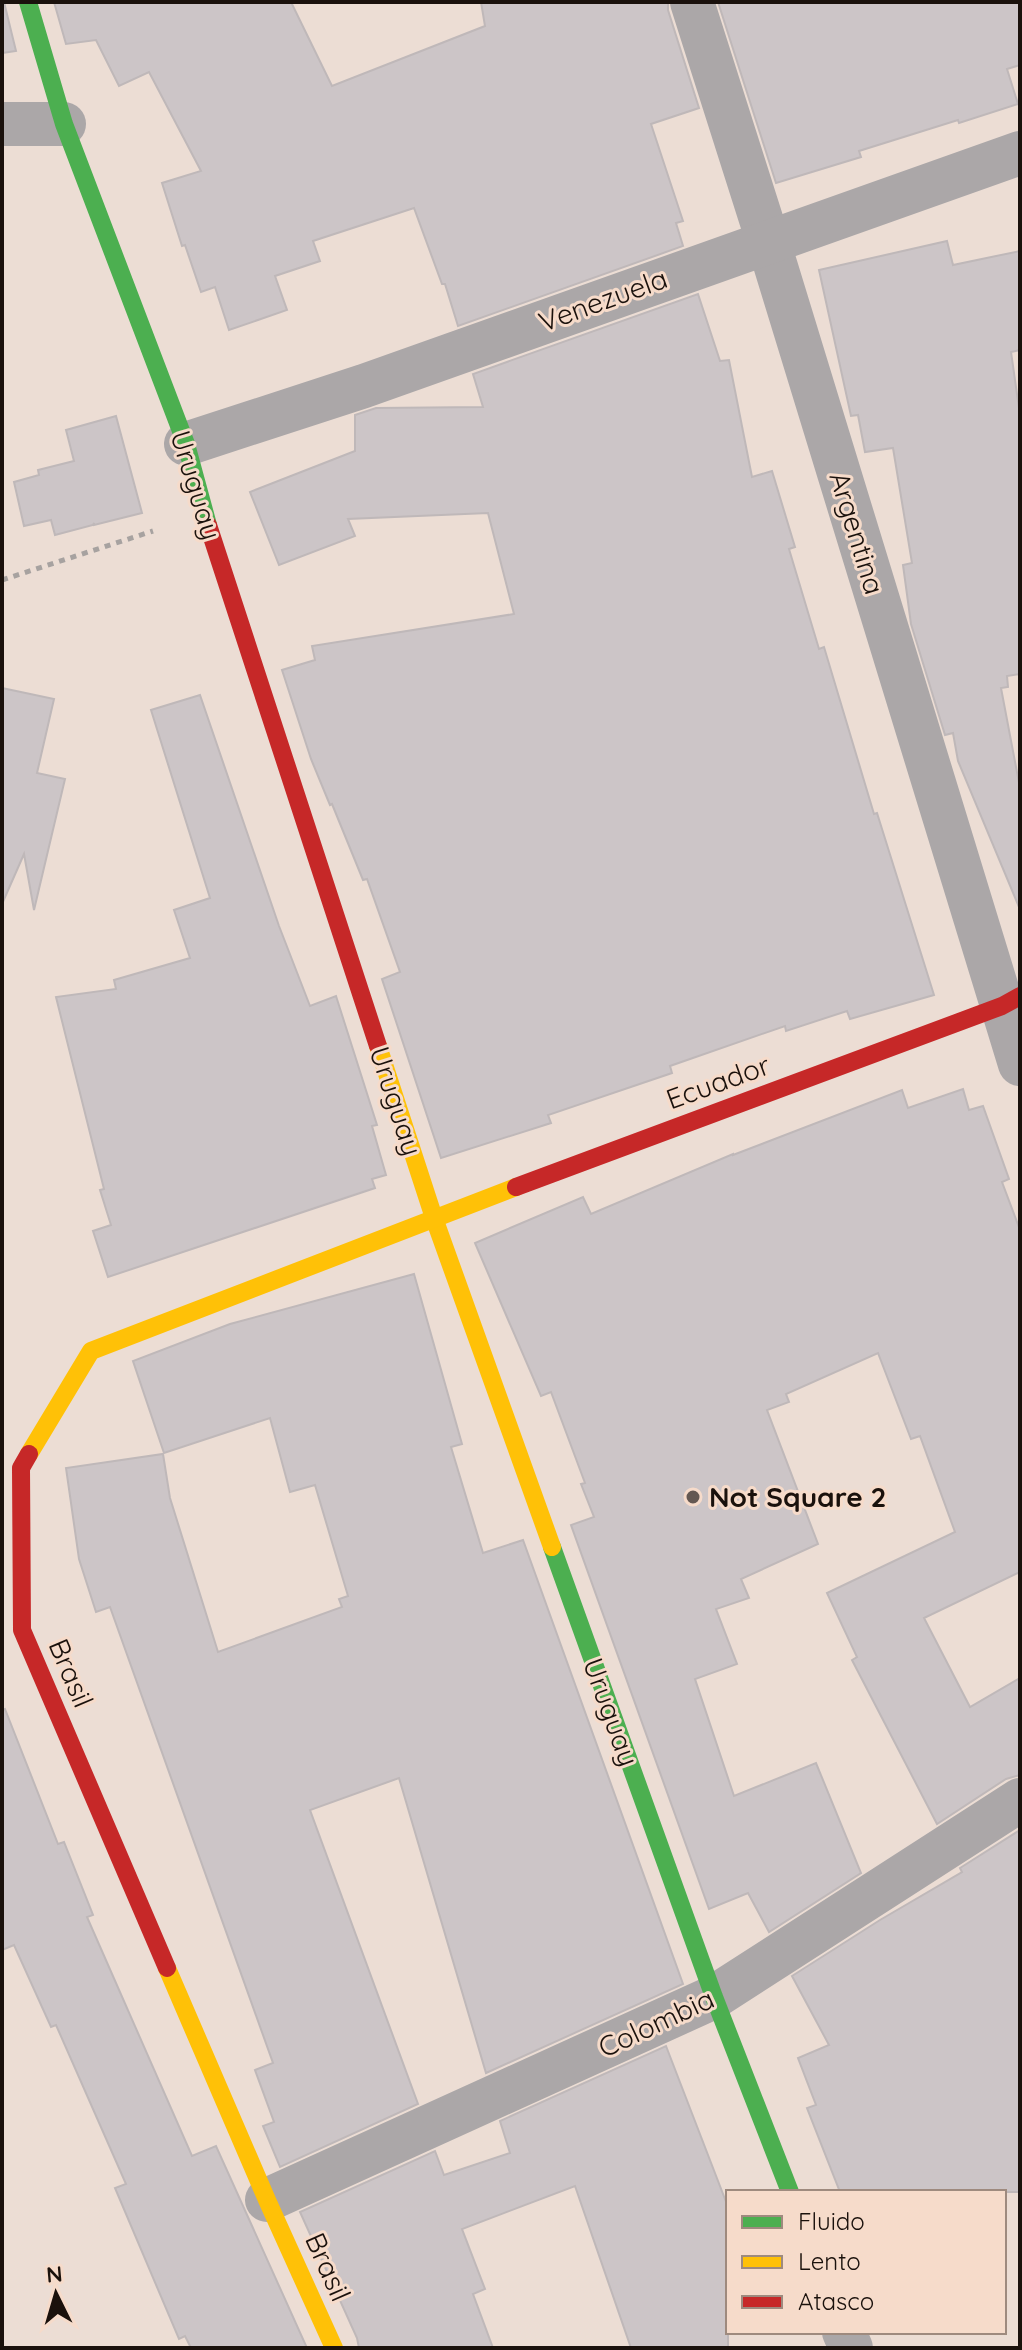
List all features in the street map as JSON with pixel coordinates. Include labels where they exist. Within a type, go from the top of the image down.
[{"type":"street","name":"Uruguay","points":[[28,2],[64,124],[186,444],[205,515],[434,1218],[714,1997],[789,2190]]},
{"type":"street","name":"Argentina","points":[[692,2],[1011,1001],[1020,1064]]},
{"type":"street","points":[[2,124],[64,124]]},
{"type":"street","name":"Venezuela","points":[[186,444],[364,386],[1020,153]]},
{"type":"street","name":"Ecuador","points":[[434,1218],[1011,1001]]},
{"type":"street","name":"Brasil","points":[[334,2348],[267,2200],[22,1630],[21,1468],[91,1351],[434,1218]]},
{"type":"street","name":"Colombia","points":[[267,2200],[714,1997],[1020,1800]]},
{"type":"path","points":[[2,580],[205,515]]},
{"type":"building","points":[[2,2],[16,51],[2,53]]},
{"type":"building","points":[[54,2],[291,2],[332,86],[485,26],[481,2],[668,2],[699,108],[651,124],[683,221],[676,223],[683,246],[458,326],[445,284],[442,284],[414,208],[313,241],[320,261],[275,276],[287,310],[229,330],[215,287],[201,292],[162,183],[201,171],[149,72],[119,86],[96,40],[66,44]]},
{"type":"building","points":[[718,2],[1020,2],[1020,65],[1007,69],[1018,104],[859,151],[861,157],[776,183]]},
{"type":"building","points":[[947,241],[953,265],[1020,251],[1020,350],[1011,352],[1020,415],[1020,674],[1007,676],[1008,687],[1001,688],[1020,788],[1019,907],[958,761],[953,733],[945,735],[911,624],[903,565],[912,563],[893,448],[865,452],[858,415],[851,416],[819,270]]},
{"type":"building","points":[[698,294],[720,361],[729,360],[752,477],[772,471],[795,547],[789,549],[819,649],[824,647],[874,814],[877,813],[934,995],[850,1019],[847,1011],[786,1031],[785,1026],[670,1066],[672,1073],[548,1115],[551,1123],[441,1158],[382,979],[400,972],[367,879],[363,880],[311,759],[282,670],[315,660],[312,646],[514,614],[488,513],[348,519],[355,536],[279,565],[250,492],[355,451],[355,415],[376,408],[483,407],[473,374]]},
{"type":"building","points":[[116,416],[142,513],[55,535],[51,520],[24,526],[14,482],[39,475],[38,470],[74,461],[66,430]]},
{"type":"building","points":[[2,688],[54,699],[37,773],[65,779],[34,910],[24,854],[2,904]]},
{"type":"building","points":[[200,695],[279,926],[310,1006],[336,996],[377,1125],[372,1126],[386,1175],[372,1179],[375,1188],[108,1277],[93,1231],[111,1225],[100,1190],[104,1189],[56,997],[116,989],[114,980],[190,958],[174,910],[210,898],[151,710]]},
{"type":"building","points":[[963,1089],[969,1110],[983,1106],[1009,1179],[1002,1182],[1020,1230],[1020,1572],[924,1618],[970,1707],[1020,1678],[1020,1775],[1006,1779],[937,1824],[852,1660],[857,1657],[827,1593],[955,1532],[920,1436],[911,1439],[878,1353],[786,1394],[789,1402],[767,1410],[818,1544],[741,1579],[749,1598],[716,1609],[737,1664],[695,1679],[734,1796],[816,1763],[861,1873],[769,1932],[748,1893],[709,1909],[571,1525],[594,1517],[581,1484],[585,1483],[551,1392],[541,1396],[475,1243],[583,1197],[591,1214],[733,1154],[902,1090],[908,1108]]},
{"type":"building","points":[[414,1274],[462,1444],[451,1447],[483,1553],[523,1540],[683,1984],[486,2073],[399,1778],[310,1810],[418,2104],[280,2167],[263,2126],[274,2122],[255,2070],[273,2063],[110,1607],[96,1612],[79,1559],[66,1468],[163,1454],[170,1498],[218,1652],[342,1607],[339,1599],[348,1596],[315,1485],[290,1492],[270,1418],[164,1453],[133,1361],[230,1324]]},
{"type":"building","points":[[5,1709],[58,1844],[64,1842],[93,1915],[87,1917],[192,2156],[216,2146],[307,2348],[191,2348],[185,2336],[179,2339],[115,2188],[126,2184],[56,2025],[51,2027],[14,1945],[2,1950],[2,1710]]},
{"type":"building","points":[[1020,1830],[1020,2192],[839,2190],[807,2108],[816,2105],[798,2058],[829,2045],[792,1976],[962,1872],[960,1868]]},
{"type":"building","points":[[666,2046],[726,2202],[728,2348],[631,2348],[575,2186],[462,2229],[485,2289],[473,2294],[493,2348],[359,2348],[300,2212],[435,2151],[444,2175],[510,2153],[500,2121]]},
{"type":"traffic: fast","points":[[28,2],[64,124],[186,444],[208,525]]},
{"type":"traffic: fast","points":[[552,1547],[714,1997],[789,2190]]},
{"type":"traffic: slow","points":[[378,1046],[434,1218],[552,1547]]},
{"type":"traffic: slow","points":[[29,1454],[91,1351],[516,1187]]},
{"type":"traffic: slow","points":[[167,1968],[334,2348]]},
{"type":"traffic: jam","points":[[208,525],[378,1046]]},
{"type":"traffic: jam","points":[[516,1187],[1002,1006],[1020,996]]},
{"type":"traffic: jam","points":[[29,1454],[21,1468],[22,1630],[167,1968]]},
{"type":"place","name":"Not Square 2","points":[[693,1497]]}]
